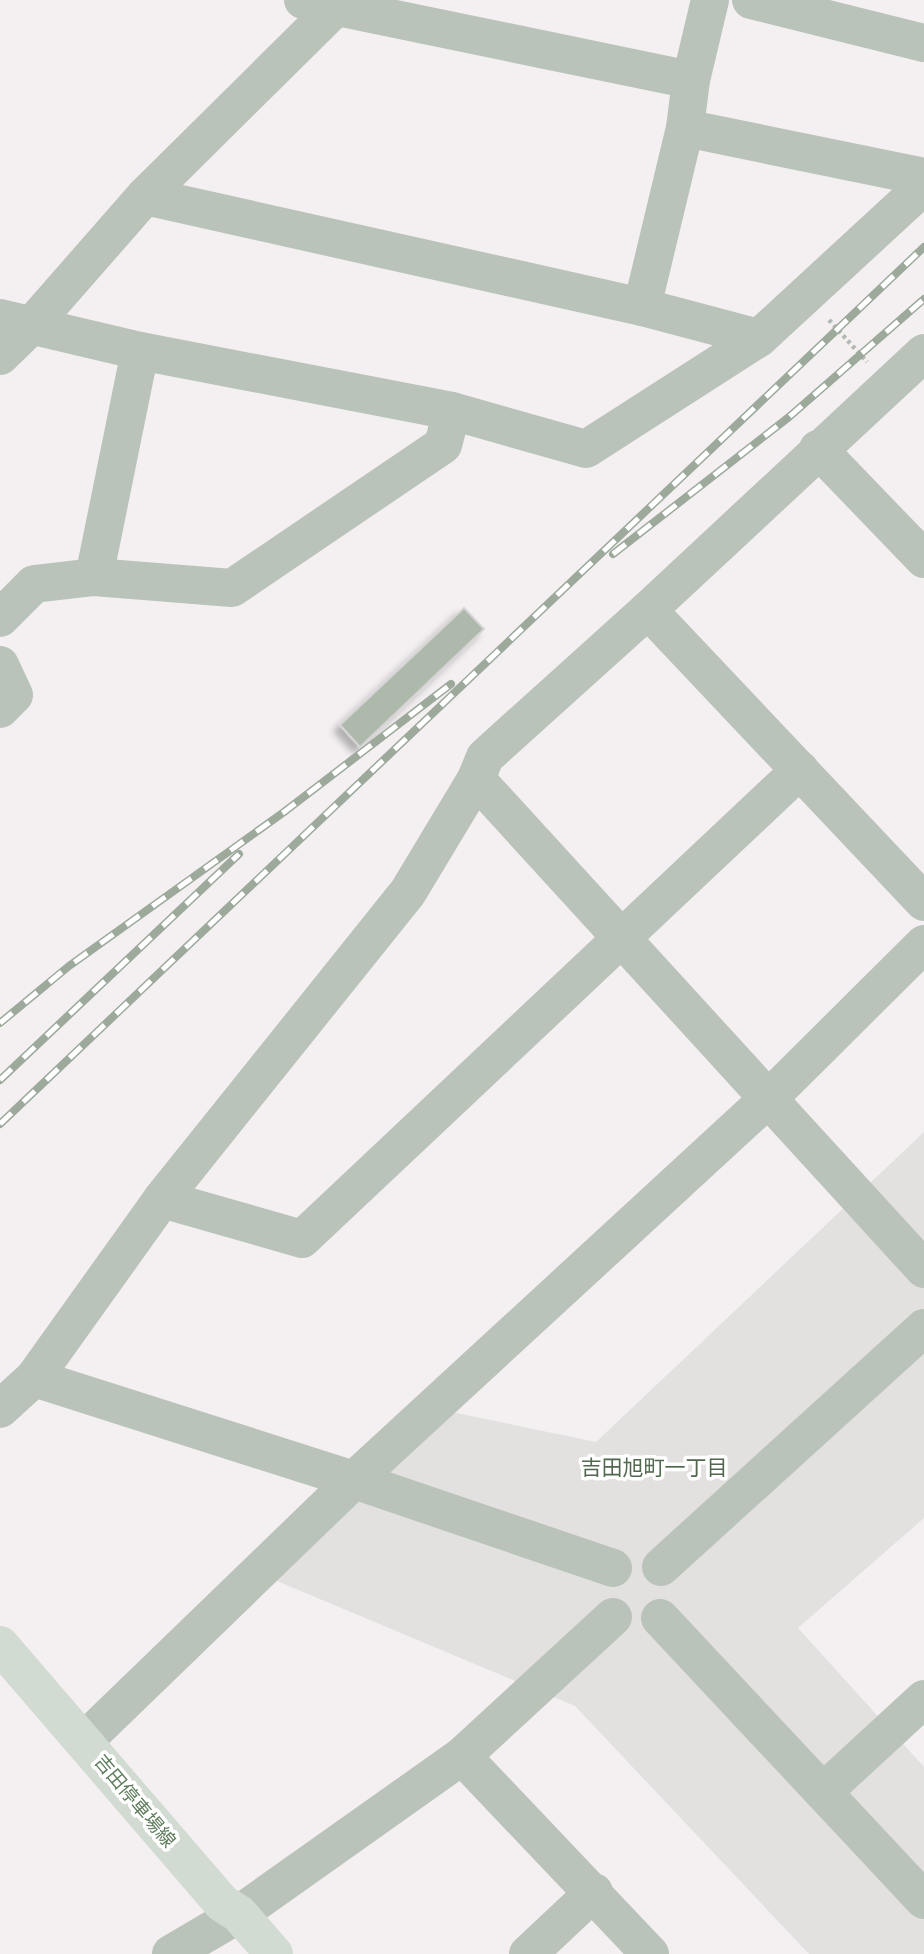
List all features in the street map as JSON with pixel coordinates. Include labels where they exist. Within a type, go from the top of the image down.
[{"type":"main road","name":"吉田停車場線","points":[[0,1645],[222,1903],[239,1914],[274,1954]]},
{"type":"street","points":[[642,307],[685,128],[691,80],[710,0]]},
{"type":"street","points":[[751,0],[924,43]]},
{"type":"street","points":[[0,356],[16,322],[145,196],[327,2],[691,80]]},
{"type":"street","points":[[685,128],[924,177]]},
{"type":"street","points":[[16,322],[140,351],[452,411],[586,449],[759,338],[924,186]]},
{"type":"street","points":[[145,196],[642,307],[759,338]]},
{"type":"street","points":[[94,577],[140,351]]},
{"type":"street","points":[[0,1409],[34,1378],[162,1199],[408,892],[476,779],[485,757],[648,610],[924,353]]},
{"type":"street","points":[[0,618],[34,584],[94,577],[232,588],[443,444],[452,411]]},
{"type":"street","points":[[818,449],[924,559]]},
{"type":"street","points":[[648,610],[924,902]]},
{"type":"street","points":[[0,665],[14,695],[0,709]]},
{"type":"street","points":[[162,1199],[302,1239],[800,770]]},
{"type":"street","points":[[476,779],[924,1269]]},
{"type":"street","points":[[84,1741],[354,1480],[769,1097],[924,944]]},
{"type":"street","points":[[661,1567],[924,1328]]},
{"type":"street","points":[[34,1378],[354,1480],[613,1568]]},
{"type":"street","points":[[640,1558],[661,1567],[668,1576],[671,1598],[660,1618],[639,1627],[628,1626],[614,1617],[604,1604],[602,1592],[604,1581],[613,1568],[629,1559],[640,1558]]},
{"type":"street","points":[[171,1954],[239,1914],[461,1756],[614,1617]]},
{"type":"street","points":[[660,1618],[924,1900]]},
{"type":"street","points":[[823,1792],[924,1699]]},
{"type":"street","points":[[461,1756],[594,1892],[650,1954]]},
{"type":"street","points":[[528,1954],[594,1892]]},
{"type":"path","points":[[828,321],[876,372]]},
{"type":"shaded area","points":[[924,1132],[924,1518],[798,1628],[924,1767],[924,1954],[809,1954],[575,1706],[272,1579],[447,1411],[596,1442]]},
{"type":"building","points":[[464,608],[484,629],[360,747],[340,725]]},
{"type":"railway","points":[[0,1124],[924,247]]},
{"type":"railway","points":[[613,554],[789,417],[924,299]]},
{"type":"railway","points":[[0,1023],[69,966],[284,812],[451,684]]},
{"type":"railway","points":[[0,1080],[239,854]]},
{"type":"district","name":"吉田旭町一丁目","points":[[654,1468]]}]
